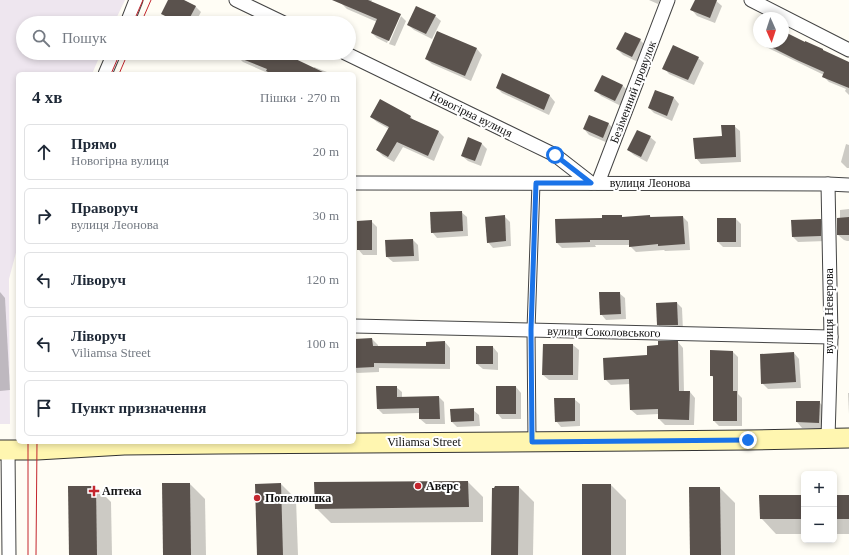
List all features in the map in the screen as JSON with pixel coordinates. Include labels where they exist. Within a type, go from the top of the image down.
[{"type":"street","points":[[130,16],[136,0]]},
{"type":"street","points":[[236,0],[269,16]]},
{"type":"street","name":"Безіменний провулок","points":[[594,183],[668,0]]},
{"type":"street","points":[[759,2],[849,50]]},
{"type":"street","name":"Новогірна вулиця","points":[[356,58],[555,155],[594,183]]},
{"type":"street","points":[[106,72],[111,60]]},
{"type":"street","name":"вулиця Леонова","points":[[356,183],[849,185]]},
{"type":"street","name":"вулиця Неверова","points":[[828,184],[830,337],[828,438]]},
{"type":"street","name":"вулиця Соколовського","points":[[356,326],[830,337]]},
{"type":"street","name":"Viliamsa Street","points":[[356,443],[849,438]]},
{"type":"street","name":"Viliamsa Street","points":[[11,448],[36,450],[74,445],[209,444]]},
{"type":"street","points":[[9,555],[11,448]]},
{"type":"lane","points":[[532,442],[531,330],[536,183]]},
{"type":"shaded area","points":[[0,0],[125,0],[117,16],[16,16],[16,60],[98,60],[93,72],[16,72],[16,253],[9,279],[10,424],[0,424]]},
{"type":"building","points":[[168,0],[184,0],[196,6],[191,16],[165,16],[161,14]]},
{"type":"building","points":[[332,0],[368,0],[401,14],[389,41],[371,33],[377,19]]},
{"type":"building","points":[[695,0],[717,0],[710,18],[690,10]]},
{"type":"building","points":[[416,6],[436,15],[426,34],[407,25]]},
{"type":"building","points":[[437,31],[477,48],[465,76],[425,59]]},
{"type":"building","points":[[625,32],[641,39],[632,57],[616,49]]},
{"type":"building","points":[[789,34],[849,62],[849,88],[822,77],[824,72],[773,48],[789,48]]},
{"type":"building","points":[[673,45],[699,57],[688,80],[662,69]]},
{"type":"building","points":[[244,60],[298,60],[323,72],[268,72],[266,71],[267,69]]},
{"type":"building","points":[[502,73],[550,95],[544,110],[496,88]]},
{"type":"building","points":[[602,75],[623,85],[615,101],[594,91]]},
{"type":"building","points":[[655,90],[674,97],[667,116],[648,108]]},
{"type":"building","points":[[380,99],[411,116],[410,118],[439,131],[428,156],[397,142],[388,157],[376,150],[389,127],[370,117]]},
{"type":"building","points":[[589,115],[609,123],[603,138],[583,129]]},
{"type":"building","points":[[721,125],[735,125],[736,157],[695,159],[693,138],[722,136]]},
{"type":"building","points":[[637,130],[651,136],[641,157],[627,150]]},
{"type":"building","points":[[468,137],[482,143],[475,161],[461,156]]},
{"type":"building","points":[[462,211],[463,231],[431,233],[430,212]]},
{"type":"building","points":[[505,215],[506,241],[487,243],[485,217]]},
{"type":"building","points":[[602,215],[622,215],[622,217],[650,215],[650,217],[683,216],[685,244],[658,246],[658,244],[629,247],[629,240],[590,240],[590,242],[556,243],[555,219],[602,218]]},
{"type":"building","points":[[849,217],[849,235],[837,235],[837,218]]},
{"type":"building","points":[[717,218],[736,218],[736,242],[717,242]]},
{"type":"building","points":[[821,219],[821,236],[792,237],[791,220]]},
{"type":"building","points":[[372,220],[372,250],[357,250],[357,221]]},
{"type":"building","points":[[413,239],[414,256],[386,257],[385,240]]},
{"type":"building","points":[[599,292],[620,292],[621,314],[600,315]]},
{"type":"building","points":[[677,302],[678,325],[657,325],[656,303]]},
{"type":"building","points":[[372,338],[373,346],[426,346],[426,342],[445,341],[445,364],[374,363],[374,367],[356,368],[356,339]]},
{"type":"building","points":[[658,341],[678,341],[679,391],[690,391],[689,420],[658,419],[658,409],[630,410],[629,379],[604,380],[603,358],[647,355],[647,346],[658,345]]},
{"type":"building","points":[[543,344],[573,344],[573,375],[542,375]]},
{"type":"building","points":[[476,346],[493,346],[493,364],[476,364]]},
{"type":"building","points":[[710,350],[733,351],[733,391],[737,391],[737,421],[713,421],[713,376],[710,376]]},
{"type":"building","points":[[794,352],[796,382],[761,384],[760,354]]},
{"type":"building","points":[[376,386],[397,386],[397,397],[439,396],[440,419],[419,419],[419,408],[377,409]]},
{"type":"building","points":[[496,386],[516,386],[516,414],[496,414]]},
{"type":"building","points":[[554,398],[575,398],[575,421],[555,422]]},
{"type":"building","points":[[796,401],[820,401],[819,423],[796,422]]},
{"type":"building","points":[[474,408],[474,421],[451,422],[450,409]]},
{"type":"building","points":[[468,481],[469,507],[315,509],[314,482]]},
{"type":"building","points":[[162,483],[190,483],[191,555],[163,555]]},
{"type":"building","points":[[281,483],[283,555],[257,555],[255,484]]},
{"type":"building","points":[[582,484],[611,484],[611,555],[582,555]]},
{"type":"building","points":[[68,486],[96,486],[97,555],[69,555]]},
{"type":"building","points":[[495,486],[519,486],[518,555],[491,555],[492,488]]},
{"type":"building","points":[[689,487],[720,487],[721,555],[690,555]]},
{"type":"building","points":[[759,495],[801,495],[801,519],[760,519]]},
{"type":"building","points":[[837,495],[849,495],[849,519],[837,519]]},
{"type":"tram line","points":[[136,16],[143,0]]},
{"type":"tram line","points":[[144,16],[151,0]]},
{"type":"tram line","points":[[112,72],[117,60]]},
{"type":"tram line","points":[[120,72],[125,60]]},
{"type":"tram line","points":[[28,444],[28,555]]},
{"type":"tram line","points":[[36,555],[37,444]]},
{"type":"place","name":"Аверс","points":[[418,486]]},
{"type":"place","name":"Аптека","points":[[94,491]]},
{"type":"place","name":"Попелюшка","points":[[257,498]]},
{"type":"route","points":[[555,155],[591,183],[536,183],[531,330],[532,442],[748,440]]}]
